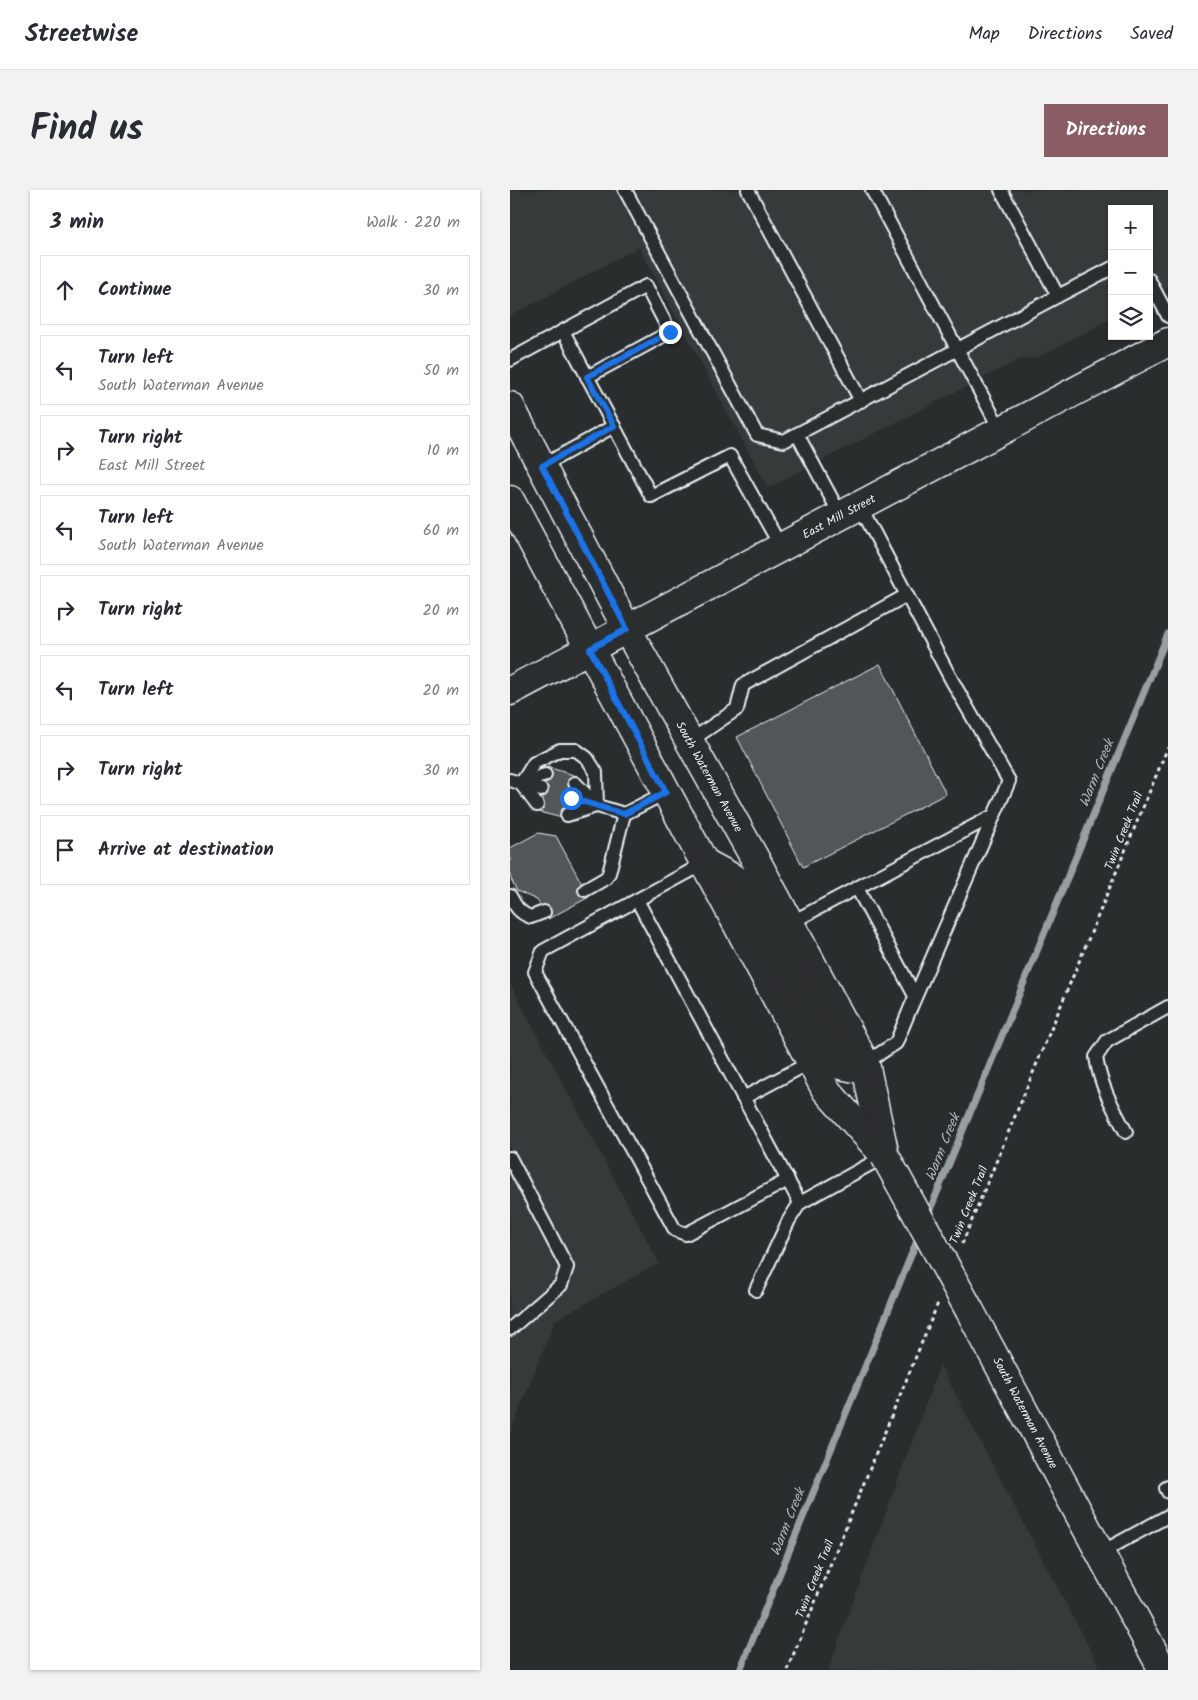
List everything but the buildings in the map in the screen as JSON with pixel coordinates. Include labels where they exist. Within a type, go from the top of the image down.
[{"type":"main road","name":"East Mill Street","points":[[510,691],[1168,342]]},
{"type":"main road","name":"South Waterman Avenue","points":[[510,406],[627,629],[790,923],[865,1063],[885,1156]]},
{"type":"main road","name":"South Waterman Avenue","points":[[510,500],[826,1090],[885,1156],[1163,1670]]},
{"type":"main road","points":[[705,863],[744,884],[840,1065],[855,1068],[865,1063]]},
{"type":"lane","points":[[625,190],[757,435],[784,441],[1108,270]]},
{"type":"lane","points":[[748,190],[861,401]]},
{"type":"lane","points":[[872,190],[1000,431]]},
{"type":"lane","points":[[1002,190],[1058,296]]},
{"type":"lane","points":[[510,360],[646,286],[670,332],[587,377]]},
{"type":"lane","points":[[1153,288],[1168,316]]},
{"type":"lane","points":[[563,332],[652,496],[730,456],[781,547]]},
{"type":"lane","points":[[542,466],[614,426]]},
{"type":"lane","points":[[797,434],[907,595],[951,680],[1009,781],[896,1043],[865,1063]]},
{"type":"lane","points":[[690,741],[737,709],[743,685],[907,595]]},
{"type":"lane","points":[[515,782],[534,763],[560,750],[576,750],[587,758],[596,772],[597,806]]},
{"type":"lane","points":[[515,782],[545,775]]},
{"type":"lane","points":[[515,782],[541,790]]},
{"type":"lane","points":[[515,782],[537,806]]},
{"type":"lane","points":[[575,783],[597,806]]},
{"type":"lane","points":[[571,798],[624,814],[666,792]]},
{"type":"lane","points":[[567,815],[597,806]]},
{"type":"lane","points":[[584,890],[606,878],[609,873],[624,814]]},
{"type":"lane","points":[[790,923],[993,816]]},
{"type":"lane","points":[[705,863],[543,951],[535,972],[675,1230],[686,1234],[788,1180]]},
{"type":"lane","points":[[857,888],[915,996]]},
{"type":"lane","points":[[510,896],[518,911],[523,915],[531,917],[544,912]]},
{"type":"lane","points":[[637,900],[800,1203]]},
{"type":"lane","points":[[1126,1132],[1109,1101],[1098,1074],[1096,1058],[1106,1041],[1168,1007]]},
{"type":"lane","points":[[743,1098],[811,1062]]},
{"type":"lane","points":[[756,1290],[789,1220],[800,1203],[885,1156]]},
{"type":"lane","points":[[510,1158],[567,1267],[561,1285],[510,1329]]},
{"type":"lane","points":[[1168,1487],[1166,1488],[1168,1492]]},
{"type":"lane","points":[[1100,1553],[1168,1516]]},
{"type":"path","name":"Twin Creek Trail","points":[[962,1245],[1168,747]]},
{"type":"path","name":"Twin Creek Trail","points":[[787,1670],[939,1301]]},
{"type":"shaded area","points":[[510,190],[1168,190],[1168,288],[1153,296],[1153,205],[1108,205],[1108,320],[1038,357],[1018,360],[768,488],[639,247],[510,316]]},
{"type":"shaded area","points":[[510,984],[659,1263],[555,1320],[510,1434]]},
{"type":"shaded area","points":[[940,1365],[1101,1670],[828,1670]]},
{"type":"waterway","name":"Warm Creek","points":[[927,1217],[1168,634]]},
{"type":"waterway","name":"Warm Creek","points":[[740,1670],[919,1236]]},
{"type":"route","points":[[571,798],[624,814],[666,792],[590,649],[627,629],[542,466],[614,426],[587,377],[670,332]]}]
